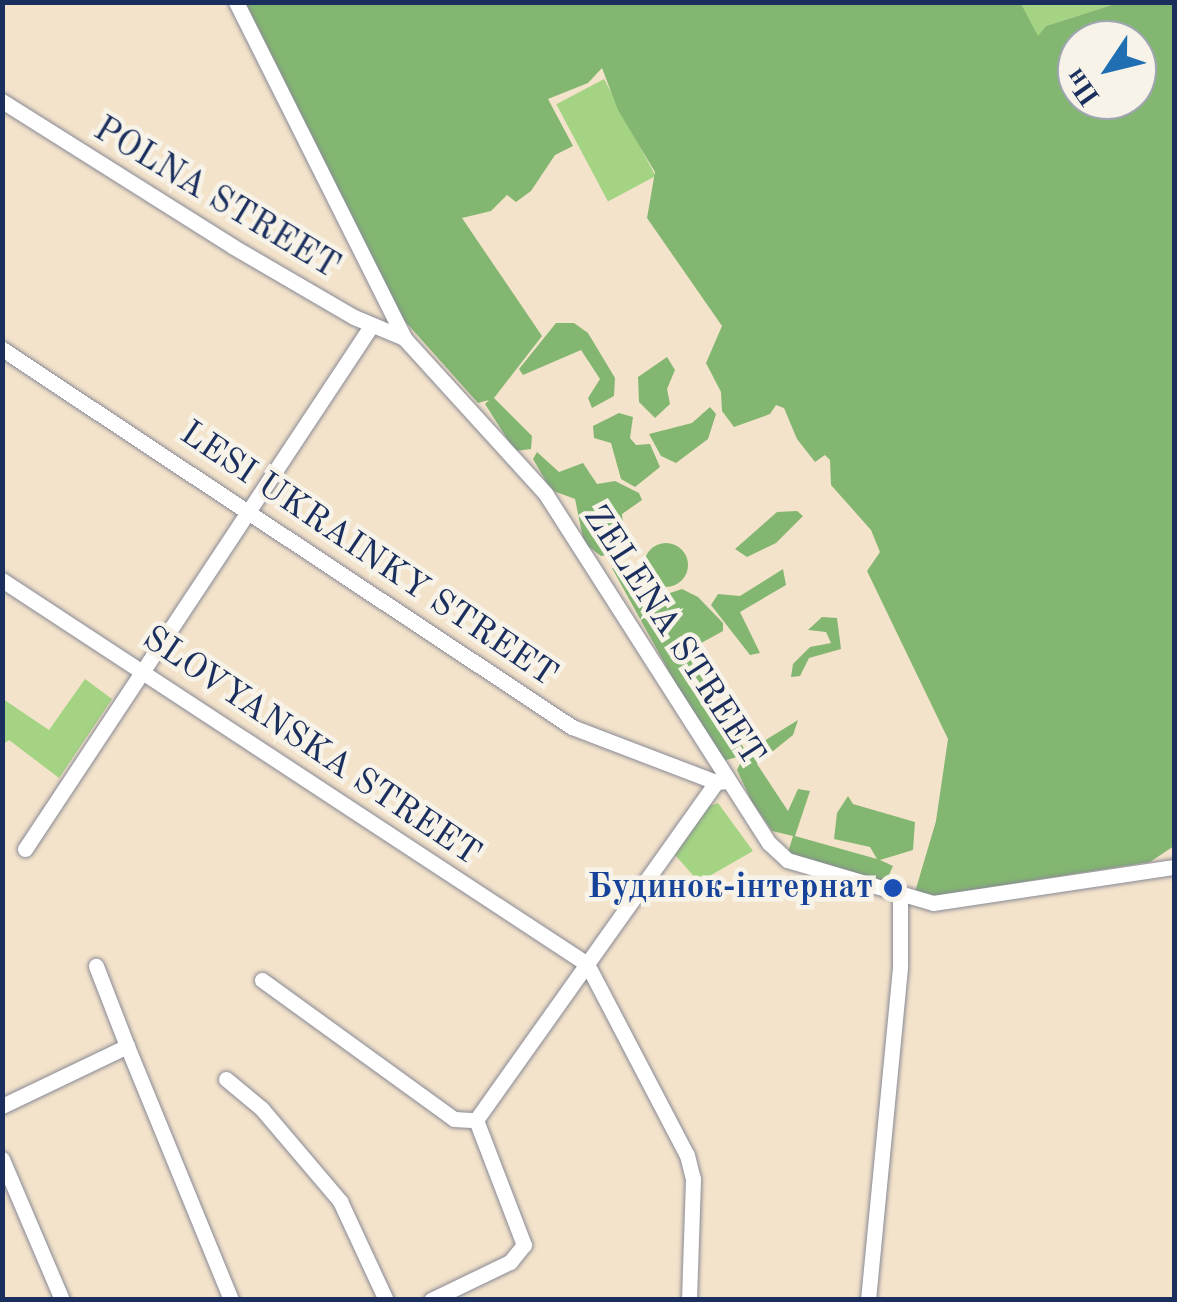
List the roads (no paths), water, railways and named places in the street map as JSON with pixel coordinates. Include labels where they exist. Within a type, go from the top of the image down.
[{"type":"street","name":"ZELENA STREET","points":[[236,2],[404,338],[545,494],[723,781],[786,860],[933,903],[1174,867]]},
{"type":"street","name":"POLNA STREET","points":[[2,102],[370,326],[404,338]]},
{"type":"street","points":[[25,849],[370,326]]},
{"type":"street","name":"LESI UKRAINKY STREET","points":[[2,348],[572,728],[723,781]]},
{"type":"street","name":"SLOVYANSKA STREET","points":[[2,580],[587,964]]},
{"type":"street","points":[[476,1120],[723,781]]},
{"type":"street","points":[[868,1300],[900,966],[900,896]]},
{"type":"street","points":[[587,964],[687,1155],[694,1179],[688,1300]]},
{"type":"street","points":[[96,966],[231,1300]]},
{"type":"street","points":[[262,980],[454,1118],[476,1120]]},
{"type":"street","points":[[2,1106],[127,1046]]},
{"type":"street","points":[[226,1079],[262,1109],[340,1201],[386,1300]]},
{"type":"street","points":[[431,1300],[510,1262],[524,1245],[476,1120]]},
{"type":"street","points":[[2,1159],[62,1300]]},
{"type":"place","name":"Будинок-інтернат","points":[[893,888]]}]
